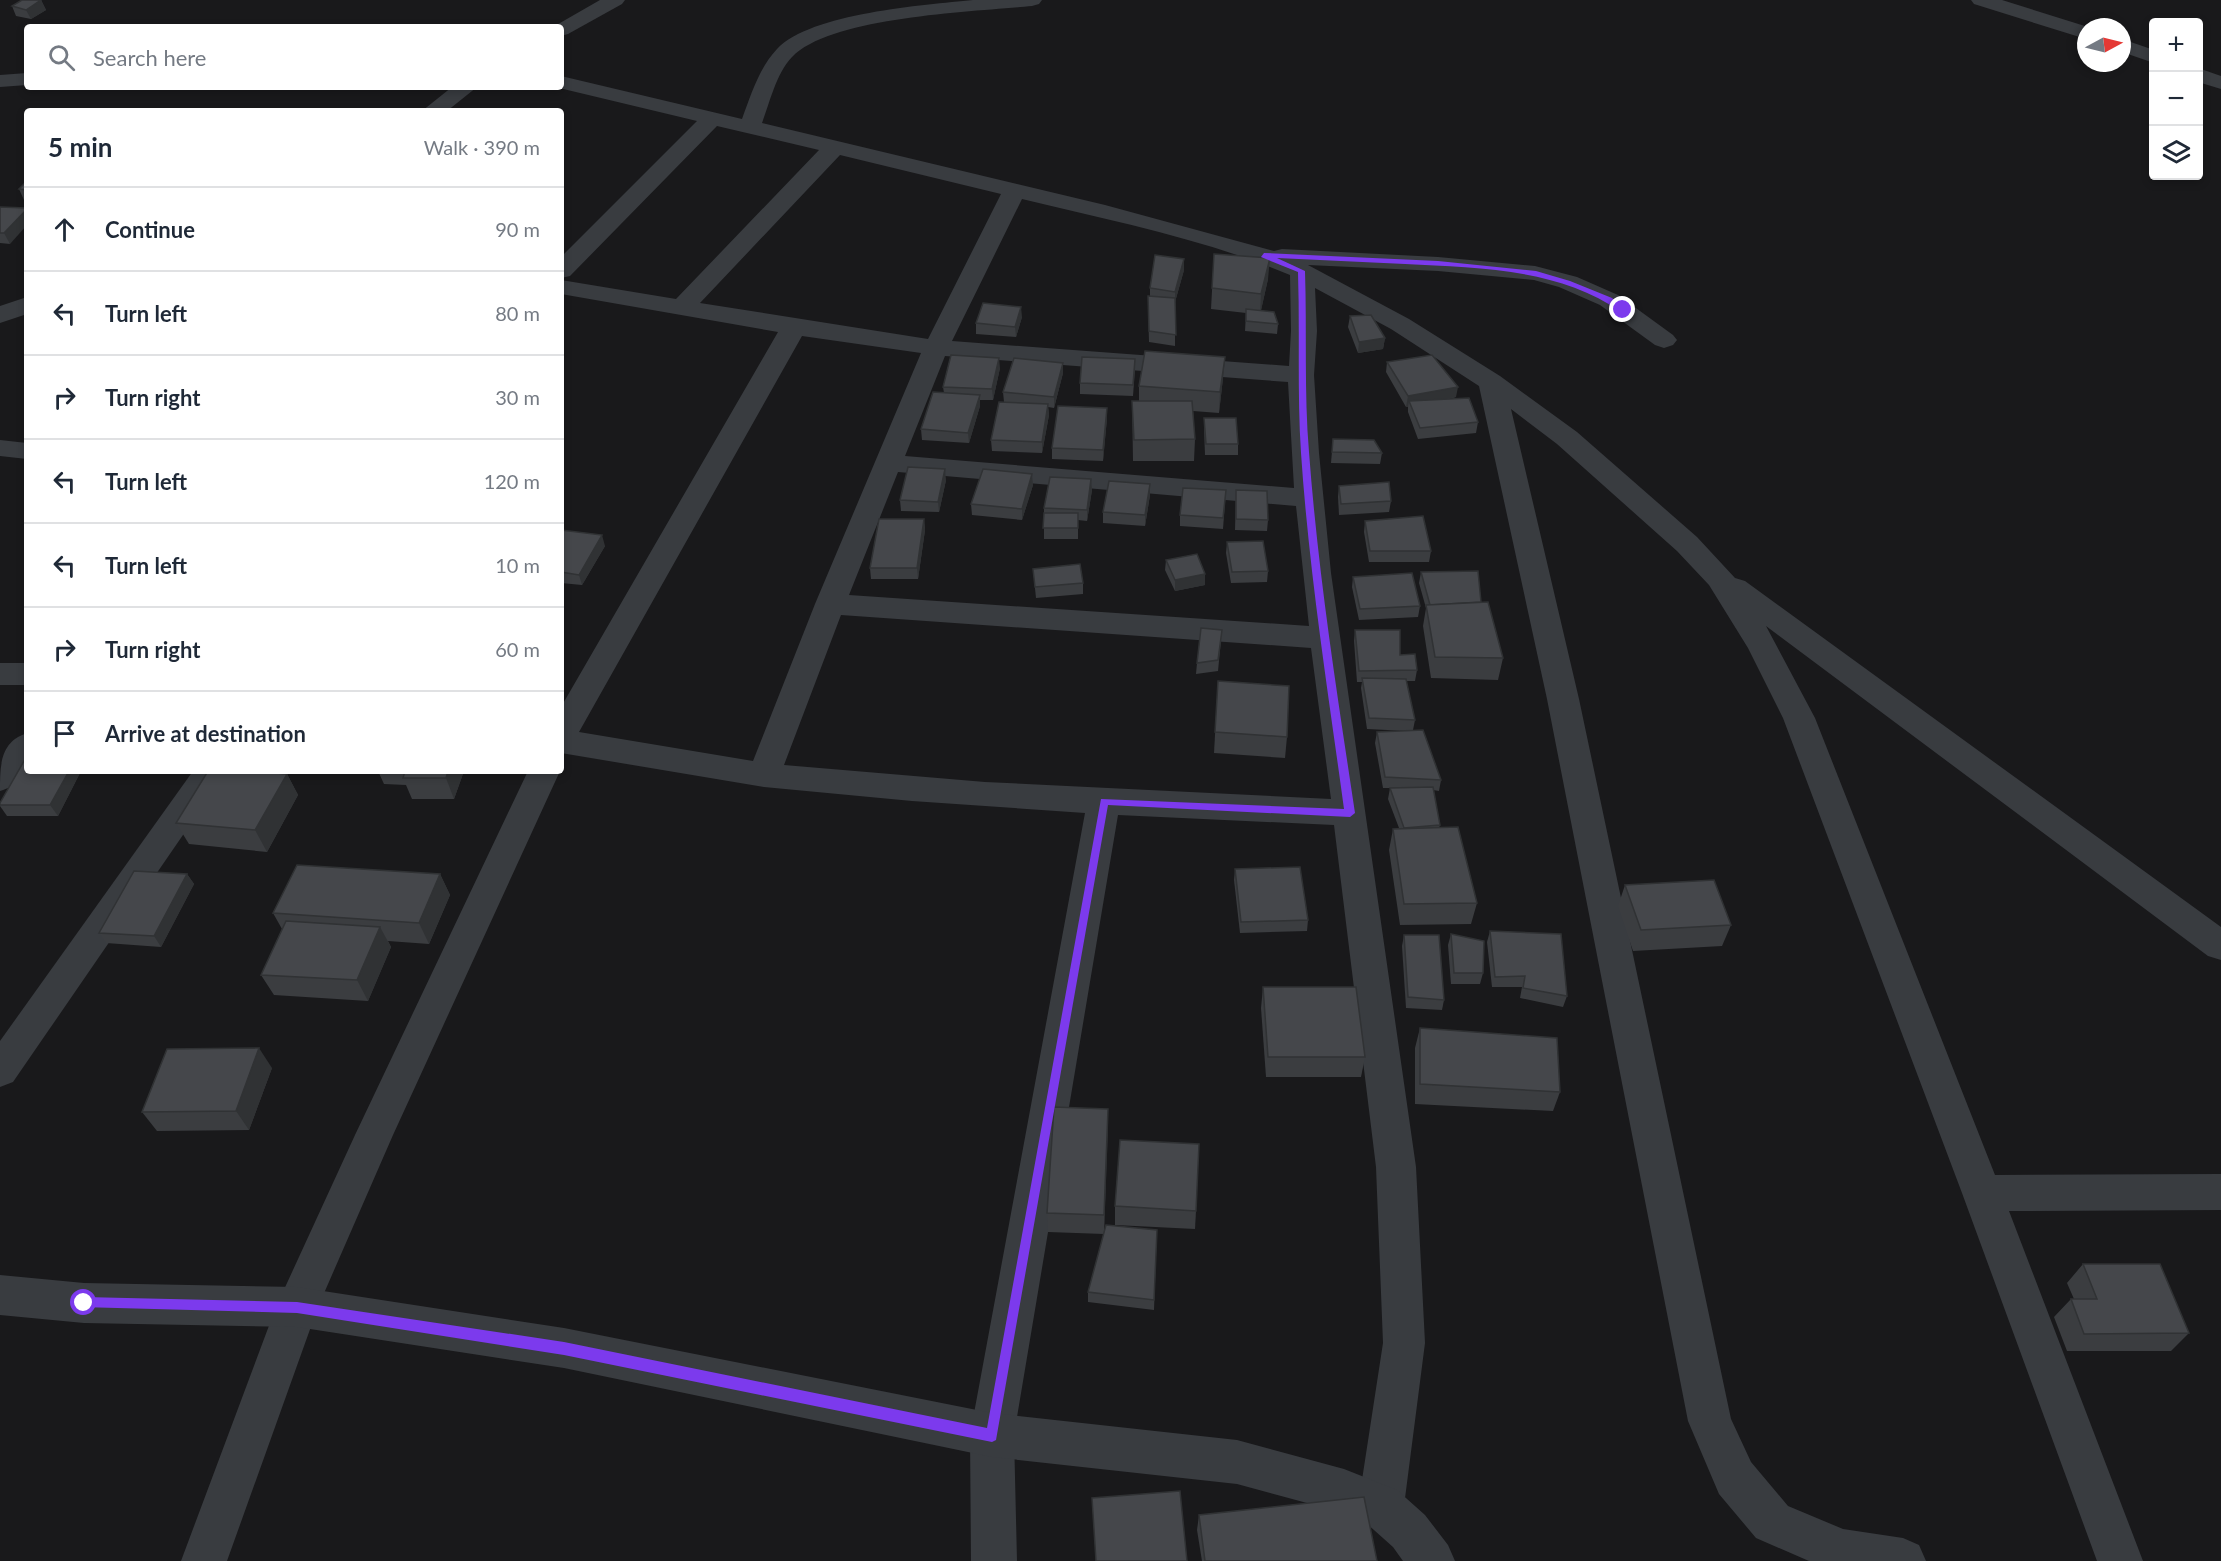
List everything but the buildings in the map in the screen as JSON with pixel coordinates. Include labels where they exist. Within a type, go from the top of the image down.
[{"type":"street","points":[[564,28],[615,0]]},
{"type":"street","points":[[750,126],[775,68],[787,51],[807,38],[837,26],[872,19],[1032,0]]},
{"type":"street","points":[[1981,0],[2077,30]]},
{"type":"street","points":[[2131,48],[2149,55]]},
{"type":"street","points":[[2203,75],[2221,82]]},
{"type":"street","points":[[0,81],[24,80]]},
{"type":"street","points":[[564,83],[1206,238],[1264,255],[1302,271],[1400,324],[1491,382],[1567,438],[1687,544],[1720,578],[2221,946]]},
{"type":"street","points":[[437,108],[462,90]]},
{"type":"street","points":[[564,269],[713,117]]},
{"type":"street","points":[[683,307],[835,147]]},
{"type":"street","points":[[764,775],[830,604],[936,348],[1015,190]]},
{"type":"street","points":[[1264,255],[1438,264],[1536,273],[1568,282],[1609,300],[1664,339]]},
{"type":"street","points":[[1302,271],[1304,331],[1301,375],[1316,573],[1396,1167],[1404,1342],[1381,1506]]},
{"type":"street","points":[[564,287],[794,327],[936,348],[1301,375]]},
{"type":"street","points":[[0,290],[24,299]]},
{"type":"street","points":[[0,315],[24,306]]},
{"type":"street","points":[[564,730],[794,327]]},
{"type":"street","points":[[1491,382],[1563,699],[1710,1420],[1735,1478],[1772,1522],[1842,1552],[1903,1561]]},
{"type":"street","points":[[0,448],[24,451]]},
{"type":"street","points":[[888,463],[1309,498]]},
{"type":"street","points":[[1720,578],[1763,647],[1799,718],[1983,1192],[2120,1561]]},
{"type":"street","points":[[830,604],[1325,638]]},
{"type":"street","points":[[0,674],[24,674]]},
{"type":"street","points":[[564,742],[764,775],[884,787],[1350,813]]},
{"type":"street","points":[[0,779],[24,748]]},
{"type":"street","points":[[0,1071],[209,774]]},
{"type":"street","points":[[204,1561],[297,1307],[374,1135],[543,774]]},
{"type":"street","points":[[994,1561],[992,1435],[1104,801]]},
{"type":"street","points":[[1983,1192],[2221,1192]]},
{"type":"street","points":[[0,1295],[84,1303],[297,1307],[564,1348],[992,1435],[1238,1462],[1344,1491],[1381,1506],[1409,1531],[1432,1561]]},
{"type":"route","points":[[84,1303],[297,1307],[564,1348],[992,1435],[1104,801],[1350,813],[1316,573],[1305,453],[1301,375],[1304,331],[1302,271],[1264,255],[1489,267],[1536,273],[1568,282],[1609,300],[1623,310]]}]
